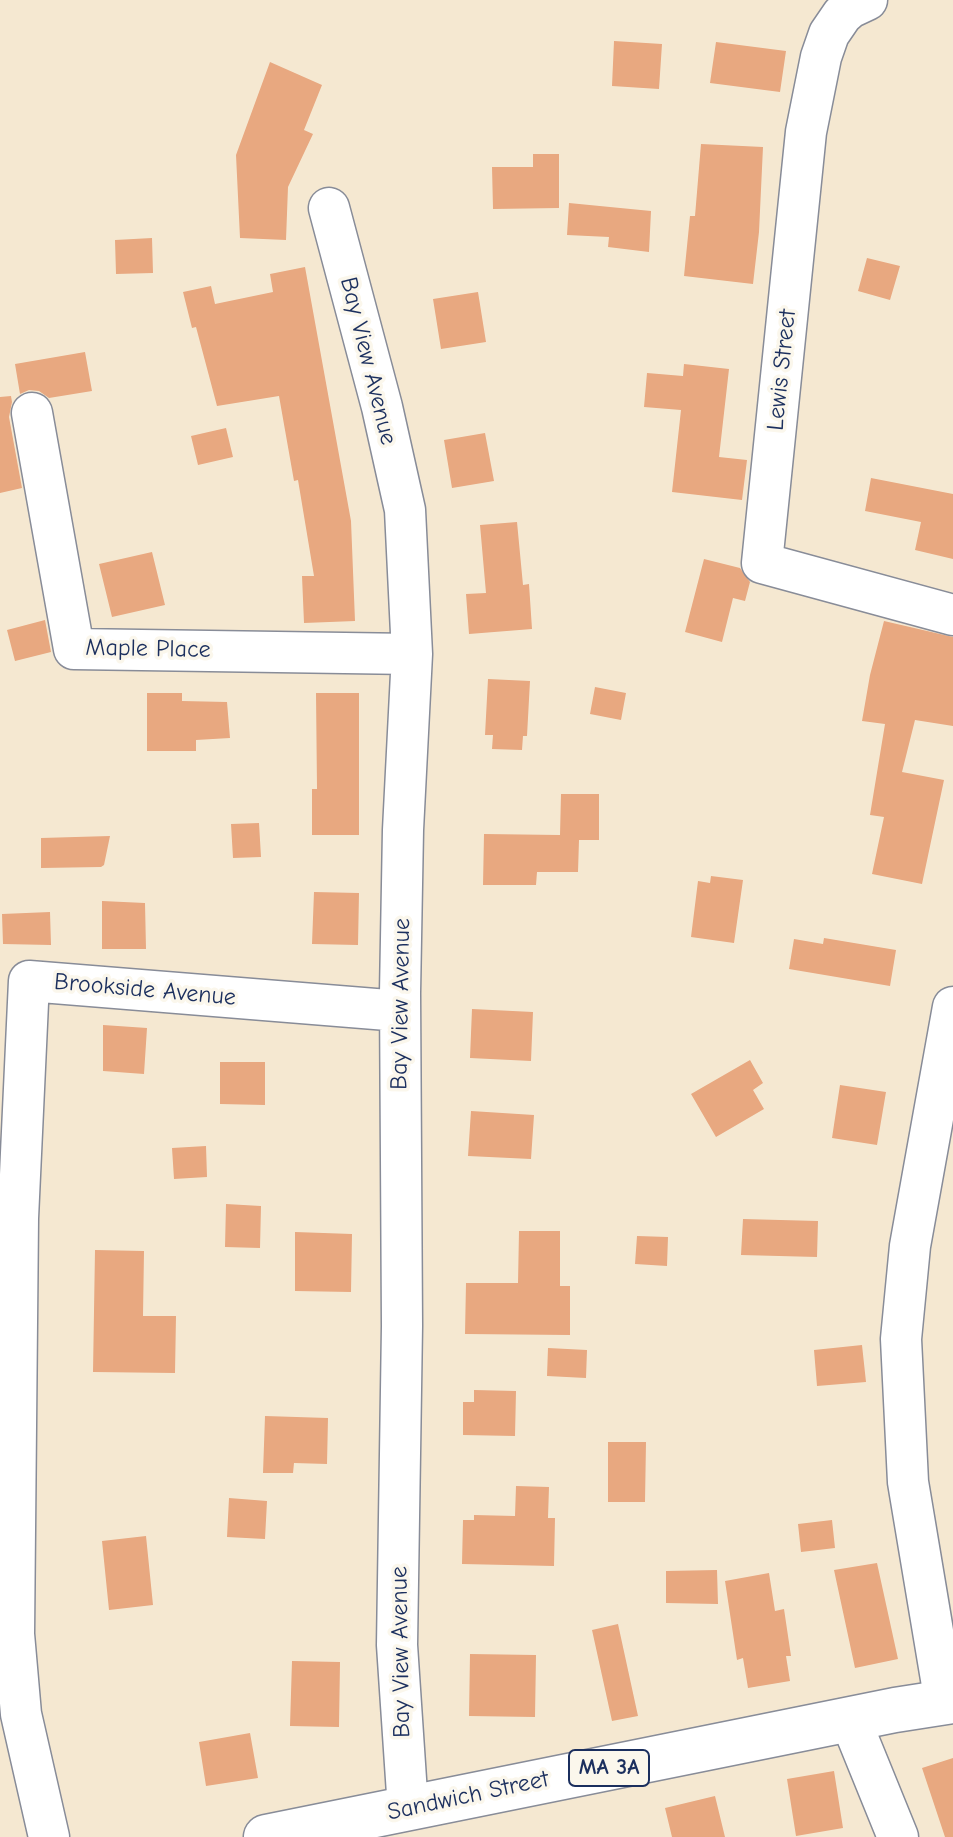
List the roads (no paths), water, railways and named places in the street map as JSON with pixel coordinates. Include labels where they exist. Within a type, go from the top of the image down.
[{"type":"main road","name":"Sandwich Street","points":[[266,1837],[850,1719],[949,1702]]},
{"type":"street","name":"Lewis Street","points":[[867,0],[842,15],[829,34],[821,57],[806,132],[762,563],[953,615]]},
{"type":"street","name":"Bay View Avenue","points":[[329,208],[382,407],[405,510],[412,654],[403,830],[400,1011],[402,1326],[397,1645],[408,1809]]},
{"type":"street","name":"Maple Place","points":[[32,413],[74,649],[412,654]]},
{"type":"street","name":"Brookside Avenue","points":[[49,1837],[21,1714],[14,1634],[18,1218],[29,981],[400,1011]]},
{"type":"street","points":[[949,1702],[908,1482],[901,1339],[910,1246],[947,1075],[953,1007]]},
{"type":"street","points":[[850,1719],[898,1837]]}]
